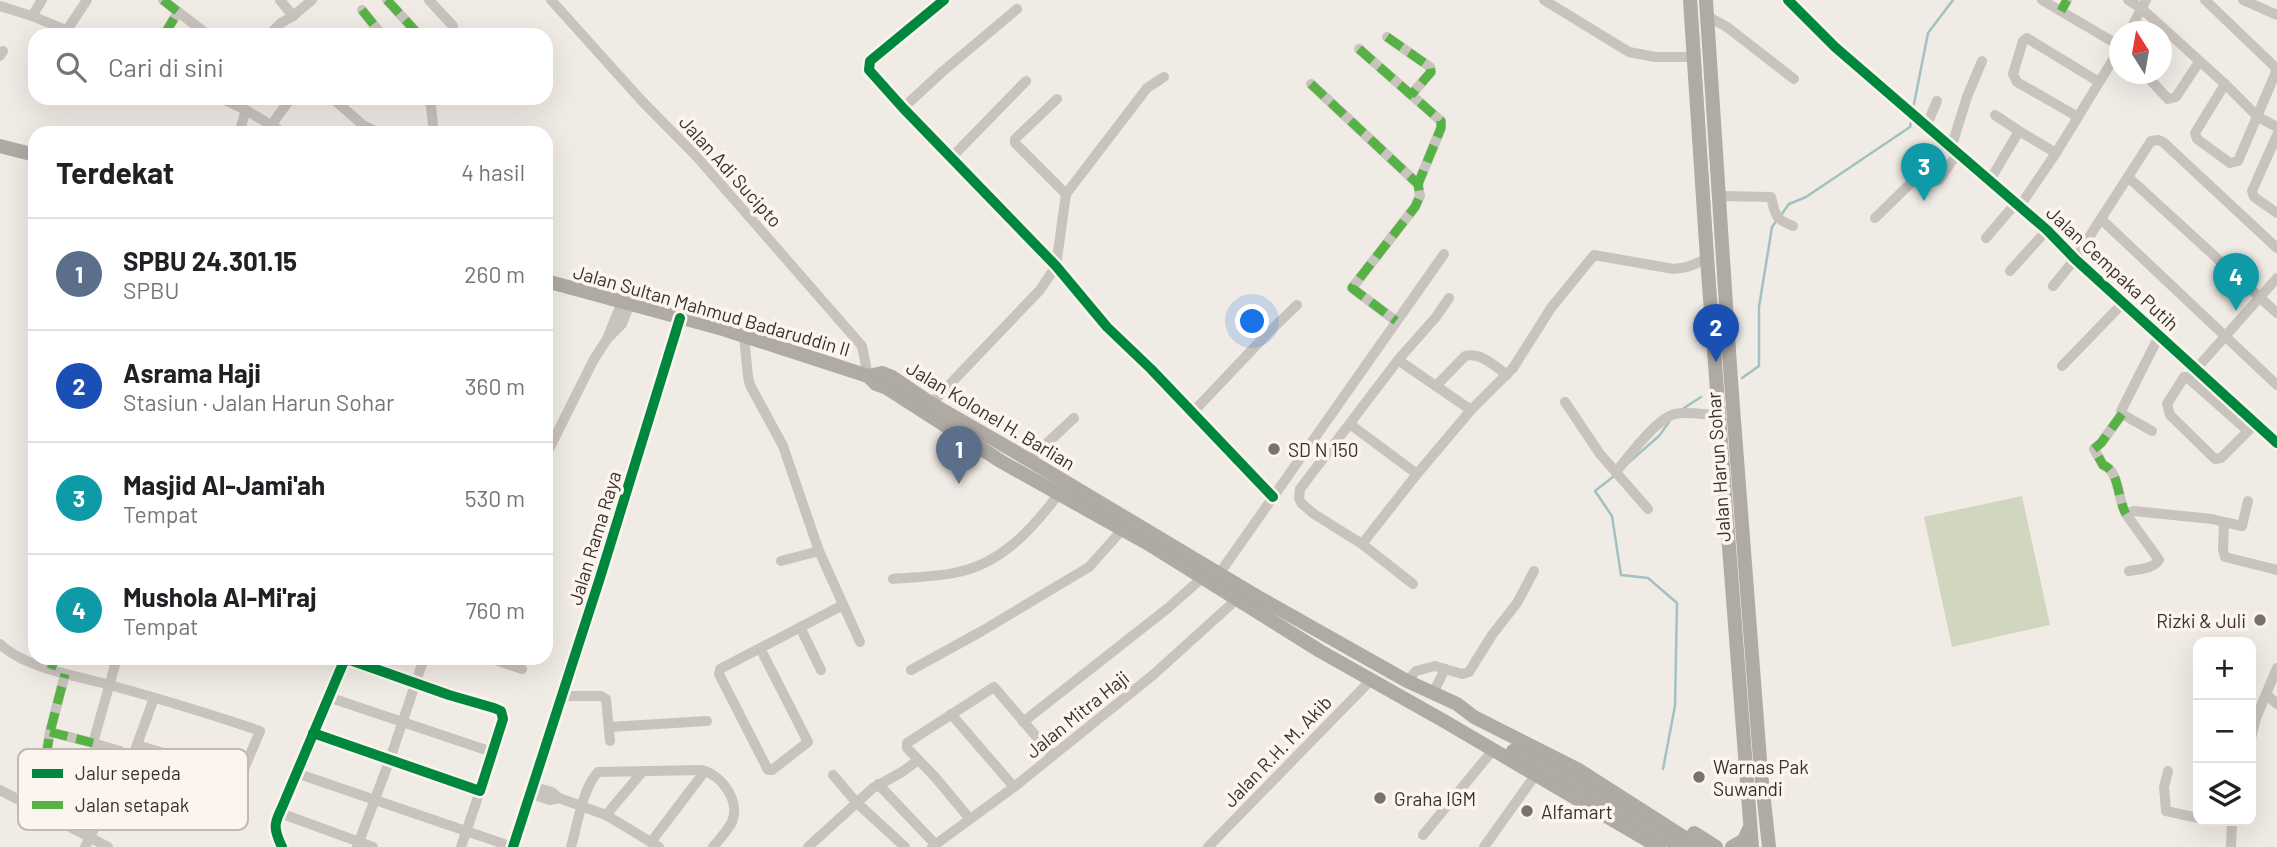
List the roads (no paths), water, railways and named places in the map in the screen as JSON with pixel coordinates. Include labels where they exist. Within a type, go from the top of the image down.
[{"type":"highway","name":"Jalan Harun Sohar","points":[[1690,0],[1719,415],[1731,473],[1770,844]]},
{"type":"highway","name":"Jalan Harun Sohar","points":[[1706,0],[1720,196],[1731,473],[1752,847]]},
{"type":"highway","points":[[0,146],[28,153]]},
{"type":"highway","name":"Jalan Sultan Mahmud Badaruddin II","points":[[553,283],[744,336],[868,376]]},
{"type":"highway","name":"Jalan Kolonel H. Barlian","points":[[868,376],[882,373],[892,377],[927,408],[961,428],[1058,495],[1122,530],[1320,651],[1446,721]]},
{"type":"highway","name":"Jalan Kolonel H. Barlian","points":[[961,428],[1029,460],[1219,574],[1407,681],[1458,706],[1476,709],[1558,748],[1708,846]]},
{"type":"highway","points":[[1446,721],[1659,847]]},
{"type":"highway","points":[[1446,721],[1545,767],[1681,847]]},
{"type":"highway","points":[[1732,847],[1744,840],[1749,829]]},
{"type":"street","points":[[32,16],[42,0]]},
{"type":"street","points":[[68,28],[87,0]]},
{"type":"street","points":[[163,0],[199,28]]},
{"type":"street","points":[[280,0],[293,16]]},
{"type":"street","points":[[276,28],[312,0]]},
{"type":"street","points":[[387,0],[413,28]]},
{"type":"street","points":[[429,0],[453,28]]},
{"type":"street","name":"Jalan Adi Sucipto","points":[[551,0],[697,157],[862,346],[868,376]]},
{"type":"street","points":[[944,0],[870,61],[869,70],[1056,266],[1107,327],[1193,412],[1273,497]]},
{"type":"street","points":[[1544,0],[1629,52],[1656,57],[1692,57]]},
{"type":"street","name":"Jalan Cempaka Putih","points":[[1788,0],[1835,47],[2048,230],[2196,369],[2251,427],[2277,443]]},
{"type":"street","points":[[2042,0],[2109,41]]},
{"type":"street","points":[[2062,11],[2067,0]]},
{"type":"street","points":[[2129,0],[2144,4],[2199,62],[2258,117],[2277,127]]},
{"type":"street","points":[[2206,0],[2275,67],[2276,76],[2238,161],[2234,163],[2230,163],[2197,139],[2195,133],[2225,84]]},
{"type":"street","points":[[2243,0],[2277,15]]},
{"type":"street","points":[[2135,21],[2144,4]]},
{"type":"street","points":[[0,6],[62,28]]},
{"type":"street","points":[[903,108],[1017,9]]},
{"type":"street","points":[[362,10],[376,28]]},
{"type":"street","points":[[168,28],[178,12]]},
{"type":"street","points":[[1707,16],[1727,27],[1794,79]]},
{"type":"street","points":[[1387,37],[1430,67],[1430,72],[1411,95]]},
{"type":"street","points":[[2078,117],[2017,82],[2013,74],[2023,41],[2027,38],[2099,82]]},
{"type":"street","points":[[1359,49],[1440,119],[1442,125],[1418,184],[1420,196],[1415,207],[1352,288],[1396,321]]},
{"type":"street","points":[[1875,218],[1916,177],[1933,182],[1939,180],[1954,151],[1967,97],[1982,61]]},
{"type":"street","points":[[2154,84],[2168,99],[2172,99],[2199,62]]},
{"type":"street","points":[[1986,238],[2018,204],[2056,153],[2109,64]]},
{"type":"street","points":[[927,408],[1040,290],[1056,266],[1066,194],[1146,88],[1164,77]]},
{"type":"street","points":[[951,158],[1026,80]]},
{"type":"street","points":[[1311,85],[1418,184]]},
{"type":"street","points":[[1057,99],[1015,139],[1015,143],[1066,194]]},
{"type":"street","points":[[1923,124],[1937,101]]},
{"type":"street","points":[[235,105],[275,126]]},
{"type":"street","points":[[272,124],[286,105]]},
{"type":"street","points":[[340,105],[365,126]]},
{"type":"street","points":[[431,105],[433,126]]},
{"type":"street","points":[[241,126],[246,110]]},
{"type":"street","points":[[1995,115],[2056,153]]},
{"type":"street","points":[[1989,182],[2019,131]]},
{"type":"street","points":[[2277,135],[2252,191],[2254,197],[2277,213]]},
{"type":"street","points":[[2053,286],[2076,259],[2151,141],[2163,142],[2277,248]]},
{"type":"street","points":[[2128,177],[2277,313]]},
{"type":"street","points":[[1720,196],[1771,197],[1778,219],[1793,226]]},
{"type":"street","points":[[2101,219],[2277,385]]},
{"type":"street","points":[[2010,271],[2048,230]]},
{"type":"street","points":[[1219,574],[1444,254]]},
{"type":"street","points":[[1362,544],[1471,410],[1507,375],[1551,308],[1594,255],[1674,269],[1707,259]]},
{"type":"street","points":[[2196,369],[2277,278]]},
{"type":"street","points":[[1413,584],[1362,544],[1314,514],[1301,503],[1300,489],[1449,298]]},
{"type":"street","points":[[553,441],[593,360],[607,339],[622,324],[626,303]]},
{"type":"street","points":[[2062,366],[2123,303]]},
{"type":"street","points":[[1193,412],[1297,305]]},
{"type":"street","name":"Jalan Rama Raya","points":[[513,847],[533,790],[560,696],[600,581],[680,318]]},
{"type":"street","points":[[744,336],[748,377],[787,457],[819,551],[860,642]]},
{"type":"street","points":[[2129,571],[2155,565],[2159,560],[2126,514],[2119,502],[2113,474],[2110,468],[2103,465],[2094,449],[2122,413],[2160,336]]},
{"type":"street","points":[[1436,386],[1465,356],[1471,355],[1480,357],[1507,375]]},
{"type":"street","points":[[1398,360],[1471,410]]},
{"type":"street","points":[[2184,377],[2187,377],[2251,427],[2221,458],[2215,459],[2170,415],[2167,404],[2184,377]]},
{"type":"street","points":[[1565,402],[1601,454],[1648,509]]},
{"type":"street","points":[[2122,413],[2152,431]]},
{"type":"street","points":[[1617,473],[1636,446],[1675,414],[1719,415]]},
{"type":"street","points":[[1029,460],[1074,418]]},
{"type":"street","points":[[1351,425],[1417,474]]},
{"type":"street","points":[[893,579],[961,572],[990,561],[1028,531],[1058,495]]},
{"type":"street","points":[[2126,514],[2134,511],[2212,519],[2242,526],[2248,501]]},
{"type":"street","points":[[2224,522],[2222,550],[2225,556],[2277,570]]},
{"type":"street","points":[[911,670],[1089,567],[1122,530]]},
{"type":"street","points":[[781,561],[819,551]]},
{"type":"street","points":[[1407,681],[1419,669],[1435,666],[1462,674],[1469,672],[1492,635],[1517,603],[1534,571]]},
{"type":"street","points":[[1023,722],[1202,578]]},
{"type":"street","name":"Jalan Mitra Haji","points":[[933,846],[1053,756],[1153,675],[1237,599]]},
{"type":"street","points":[[761,648],[808,742],[772,770],[768,770],[719,674],[720,669],[842,605]]},
{"type":"street","points":[[800,627],[821,670]]},
{"type":"street","points":[[0,644],[15,656],[28,658]]},
{"type":"street","points":[[55,665],[65,674],[260,731],[248,760]]},
{"type":"street","points":[[93,743],[115,665]]},
{"type":"street","points":[[282,847],[274,827],[342,665]]},
{"type":"street","points":[[362,665],[501,711],[503,719],[461,847]]},
{"type":"street","points":[[358,844],[422,665]]},
{"type":"street","points":[[510,665],[522,669]]},
{"type":"street","points":[[2256,723],[2277,668]]},
{"type":"street","points":[[1433,693],[1445,669]]},
{"type":"street","points":[[48,749],[65,674]]},
{"type":"street","name":"Jalan R.H. M. Akib","points":[[1208,847],[1371,680]]},
{"type":"street","points":[[970,818],[918,760],[907,743],[994,687],[1053,756]]},
{"type":"street","points":[[2266,694],[2277,704]]},
{"type":"street","points":[[560,696],[601,696],[606,699],[610,741]]},
{"type":"street","points":[[328,697],[492,752]]},
{"type":"street","points":[[135,749],[154,698]]},
{"type":"street","points":[[951,714],[1014,786]]},
{"type":"street","points":[[609,727],[707,721]]},
{"type":"street","points":[[50,732],[113,749]]},
{"type":"street","points":[[313,733],[480,791]]},
{"type":"street","points":[[136,745],[149,749]]},
{"type":"street","points":[[1423,835],[1493,750]]},
{"type":"street","points":[[808,847],[878,784],[918,760]]},
{"type":"street","points":[[607,815],[643,771]]},
{"type":"street","points":[[533,790],[552,792],[559,798],[607,815],[655,845],[705,771]]},
{"type":"street","points":[[571,847],[582,805],[593,777],[598,772],[705,771],[723,782],[734,809],[731,823],[713,847]]},
{"type":"street","points":[[2168,771],[2164,787],[2166,811],[2193,817]]},
{"type":"street","points":[[296,773],[513,847]]},
{"type":"street","points":[[1484,847],[1536,774]]},
{"type":"street","points":[[833,775],[856,802],[905,847]]},
{"type":"street","points":[[878,784],[933,846]]},
{"type":"street","points":[[0,790],[18,800]]},
{"type":"street","points":[[280,813],[358,844],[373,847]]},
{"type":"street","points":[[2229,826],[2231,847]]},
{"type":"street","points":[[71,830],[88,842],[108,847]]},
{"type":"waterway","points":[[1913,109],[1928,33],[1953,0]]},
{"type":"waterway","points":[[1781,215],[1789,204],[1806,197],[1910,127],[1912,116]]},
{"type":"waterway","points":[[1742,378],[1759,366],[1759,307],[1772,227],[1777,220]]},
{"type":"waterway","points":[[1684,408],[1701,397]]},
{"type":"waterway","points":[[1627,464],[1659,436],[1669,422]]},
{"type":"waterway","points":[[1614,476],[1595,491],[1612,516],[1621,575],[1648,578],[1677,603],[1675,706],[1663,769]]},
{"type":"tram line","points":[[1696,0],[1746,758],[1756,847]]},
{"type":"place","name":"Masjid Al-Jami'ah","points":[[1924,201]]},
{"type":"place","name":"Mushola Al-Mi'raj","points":[[2236,311]]},
{"type":"place","name":"Asrama Haji","points":[[1716,362]]},
{"type":"place","name":"SD N 150","points":[[1274,449]]},
{"type":"place","name":"SPBU 24.301.15","points":[[959,484]]},
{"type":"place","name":"Rizki & Juli","points":[[2260,620]]},
{"type":"place","name":"Warnas Pak Suwandi","points":[[1699,777]]},
{"type":"place","name":"Graha IGM","points":[[1380,798]]},
{"type":"place","name":"Alfamart","points":[[1527,811]]}]
